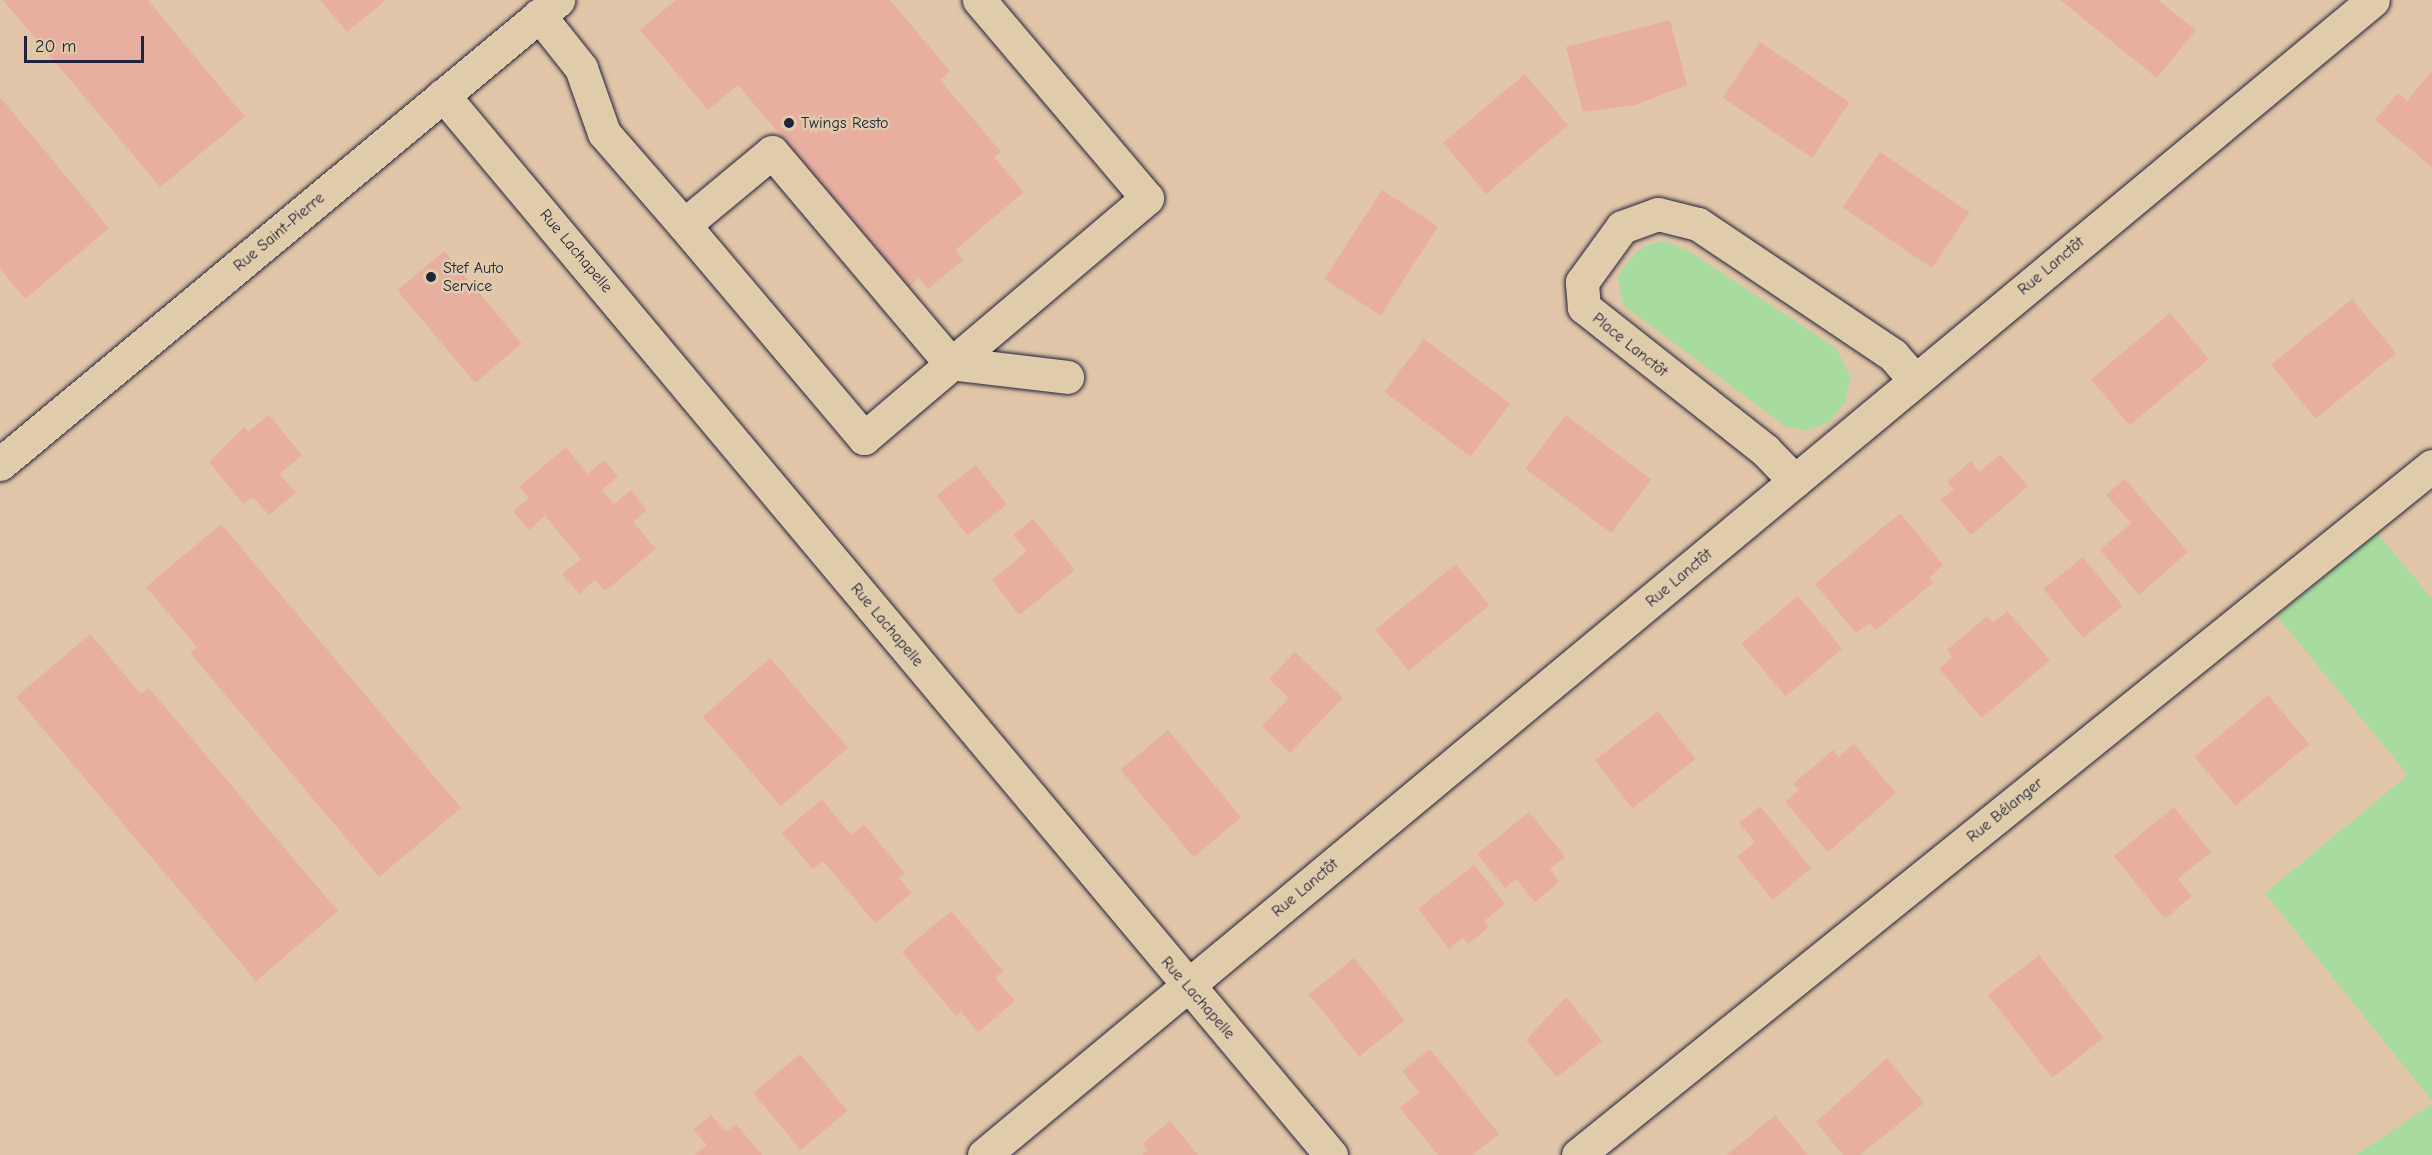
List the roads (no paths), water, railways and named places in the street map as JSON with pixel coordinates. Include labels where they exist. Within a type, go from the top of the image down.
[{"type":"street","points":[[548,8],[581,68],[604,132],[864,438],[1147,198],[979,0]]},
{"type":"street","name":"Rue Lanctôt","points":[[984,1155],[1795,481],[1914,379],[2373,0]]},
{"type":"street","name":"Rue Saint-Pierre","points":[[0,464],[548,8]]},
{"type":"street","name":"Rue Lachapelle","points":[[443,95],[1331,1155]]},
{"type":"street","points":[[684,225],[772,152],[950,363],[1067,378]]},
{"type":"street","name":"Place Lanctôt","points":[[1795,481],[1765,450],[1584,307],[1582,282],[1622,227],[1658,214],[1698,224],[1893,355],[1914,379]]},
{"type":"street","name":"Rue Bélanger","points":[[1578,1155],[2432,466]]},
{"type":"place","name":"Twings Resto","points":[[789,123]]},
{"type":"place","name":"Stef Auto Service","points":[[431,277]]}]
